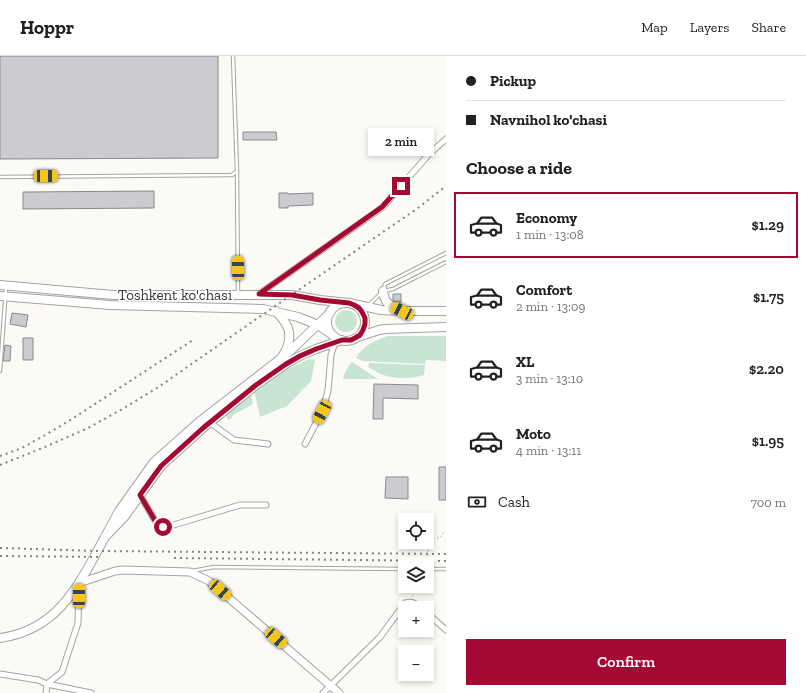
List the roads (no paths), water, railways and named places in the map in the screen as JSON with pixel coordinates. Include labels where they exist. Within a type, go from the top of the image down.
[{"type":"main road","name":"Toshkent ko'chasi","points":[[3,286],[113,295],[292,295],[349,303]]},
{"type":"main road","points":[[383,291],[384,298],[388,304],[402,311]]},
{"type":"main road","name":"Toshkent ko'chasi","points":[[3,297],[110,305],[263,309],[276,311],[318,325],[337,340]]},
{"type":"main road","points":[[0,638],[10,637],[28,631],[49,619],[67,601],[79,583],[119,512],[154,462],[288,354],[332,309],[340,304],[349,303],[365,309],[446,311]]},
{"type":"main road","points":[[355,338],[360,335],[363,330],[365,324],[365,309]]},
{"type":"main road","points":[[276,311],[286,324],[289,333],[288,345],[279,361]]},
{"type":"main road","points":[[330,312],[327,323],[328,328],[337,340]]},
{"type":"main road","points":[[105,537],[125,516],[161,466],[207,420],[286,364],[310,351],[337,340],[351,340],[379,330],[446,327]]},
{"type":"street","points":[[259,294],[382,207],[429,154],[446,139]]},
{"type":"street","points":[[305,444],[322,412],[328,391],[331,355],[337,340]]},
{"type":"street","points":[[207,420],[234,440],[268,444]]},
{"type":"street","points":[[140,495],[157,524],[163,527],[168,527],[240,505],[266,505]]},
{"type":"street","points":[[46,693],[47,684],[62,672],[78,623],[79,583],[115,571],[190,572],[209,581],[339,693]]},
{"type":"street","points":[[323,693],[380,637],[398,613]]},
{"type":"street","points":[[434,619],[446,630]]},
{"type":"street","points":[[0,674],[38,680],[47,684],[91,693]]},
{"type":"lane","points":[[233,56],[237,171],[238,295]]},
{"type":"lane","points":[[0,177],[232,175],[237,171]]},
{"type":"lane","points":[[365,309],[383,291],[385,284],[446,253]]},
{"type":"lane","points":[[383,291],[393,289],[446,262]]},
{"type":"lane","points":[[0,371],[3,286]]},
{"type":"lane","points":[[190,572],[214,567],[398,569]]},
{"type":"lane","points":[[434,569],[446,569]]},
{"type":"railway","points":[[0,465],[88,428],[157,388],[418,208],[446,186]]},
{"type":"railway","points":[[0,456],[22,448],[72,419],[193,340]]},
{"type":"railway","points":[[0,548],[97,551],[446,554]]},
{"type":"railway","points":[[0,556],[100,557]]},
{"type":"railway","points":[[174,558],[446,561]]}]
